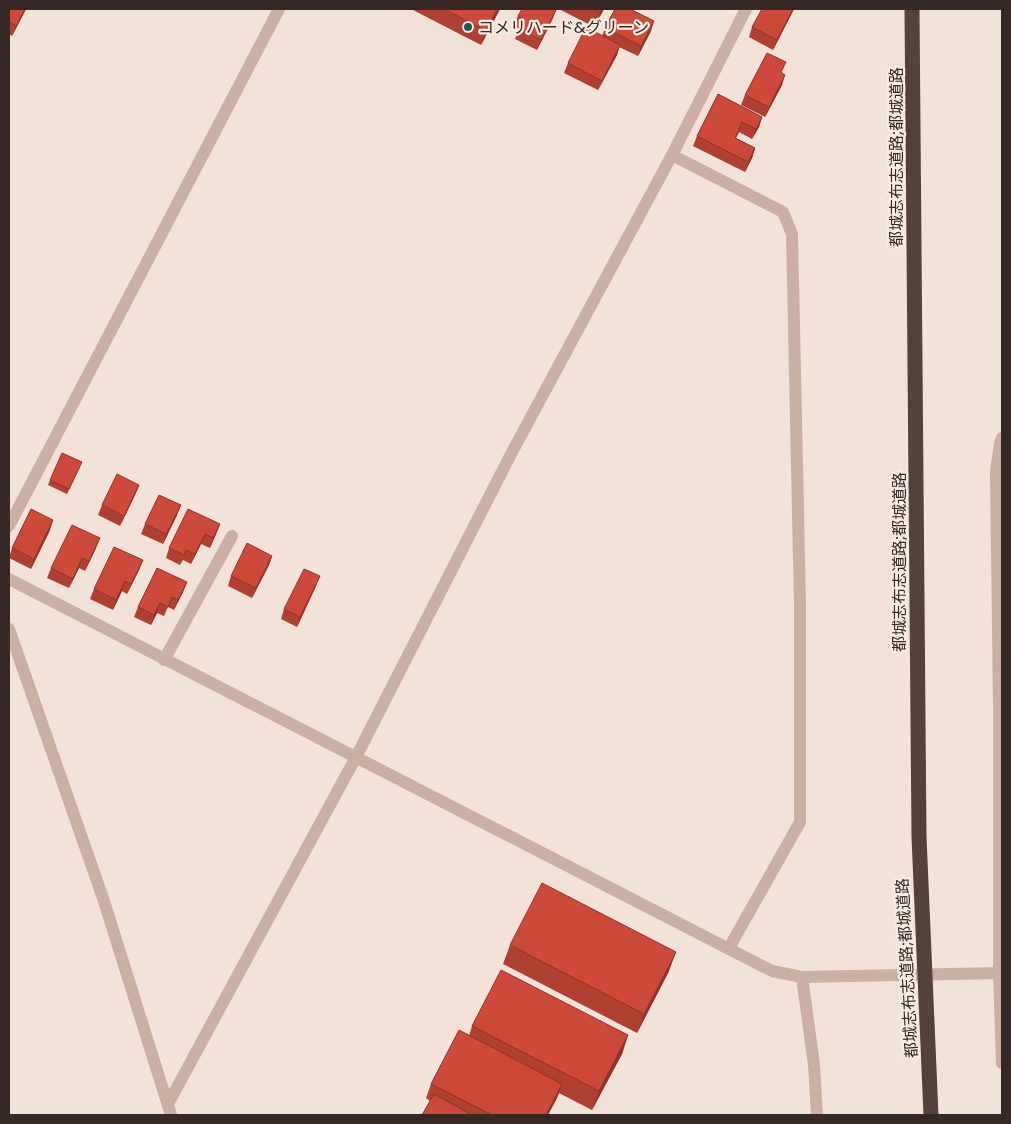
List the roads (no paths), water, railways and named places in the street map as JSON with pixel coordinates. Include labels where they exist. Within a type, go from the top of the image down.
[{"type":"highway","name":"都城志布志道路;都城道路","points":[[912,9],[919,837],[931,1115]]},
{"type":"street","points":[[9,526],[279,9]]},
{"type":"street","points":[[170,1110],[356,757],[511,454],[672,155],[746,9]]},
{"type":"street","points":[[672,155],[783,212],[792,234],[800,595],[800,822],[729,948]]},
{"type":"street","points":[[1002,438],[996,471],[1001,706],[999,973],[1002,1063]]},
{"type":"street","points":[[164,660],[232,536]]},
{"type":"street","points":[[9,579],[772,971],[802,977],[999,973]]},
{"type":"street","points":[[9,629],[103,898],[170,1110]]},
{"type":"street","points":[[802,977],[814,1065],[817,1115]]},
{"type":"place","name":"コメリハード&グリーン","points":[[468,27]]}]
